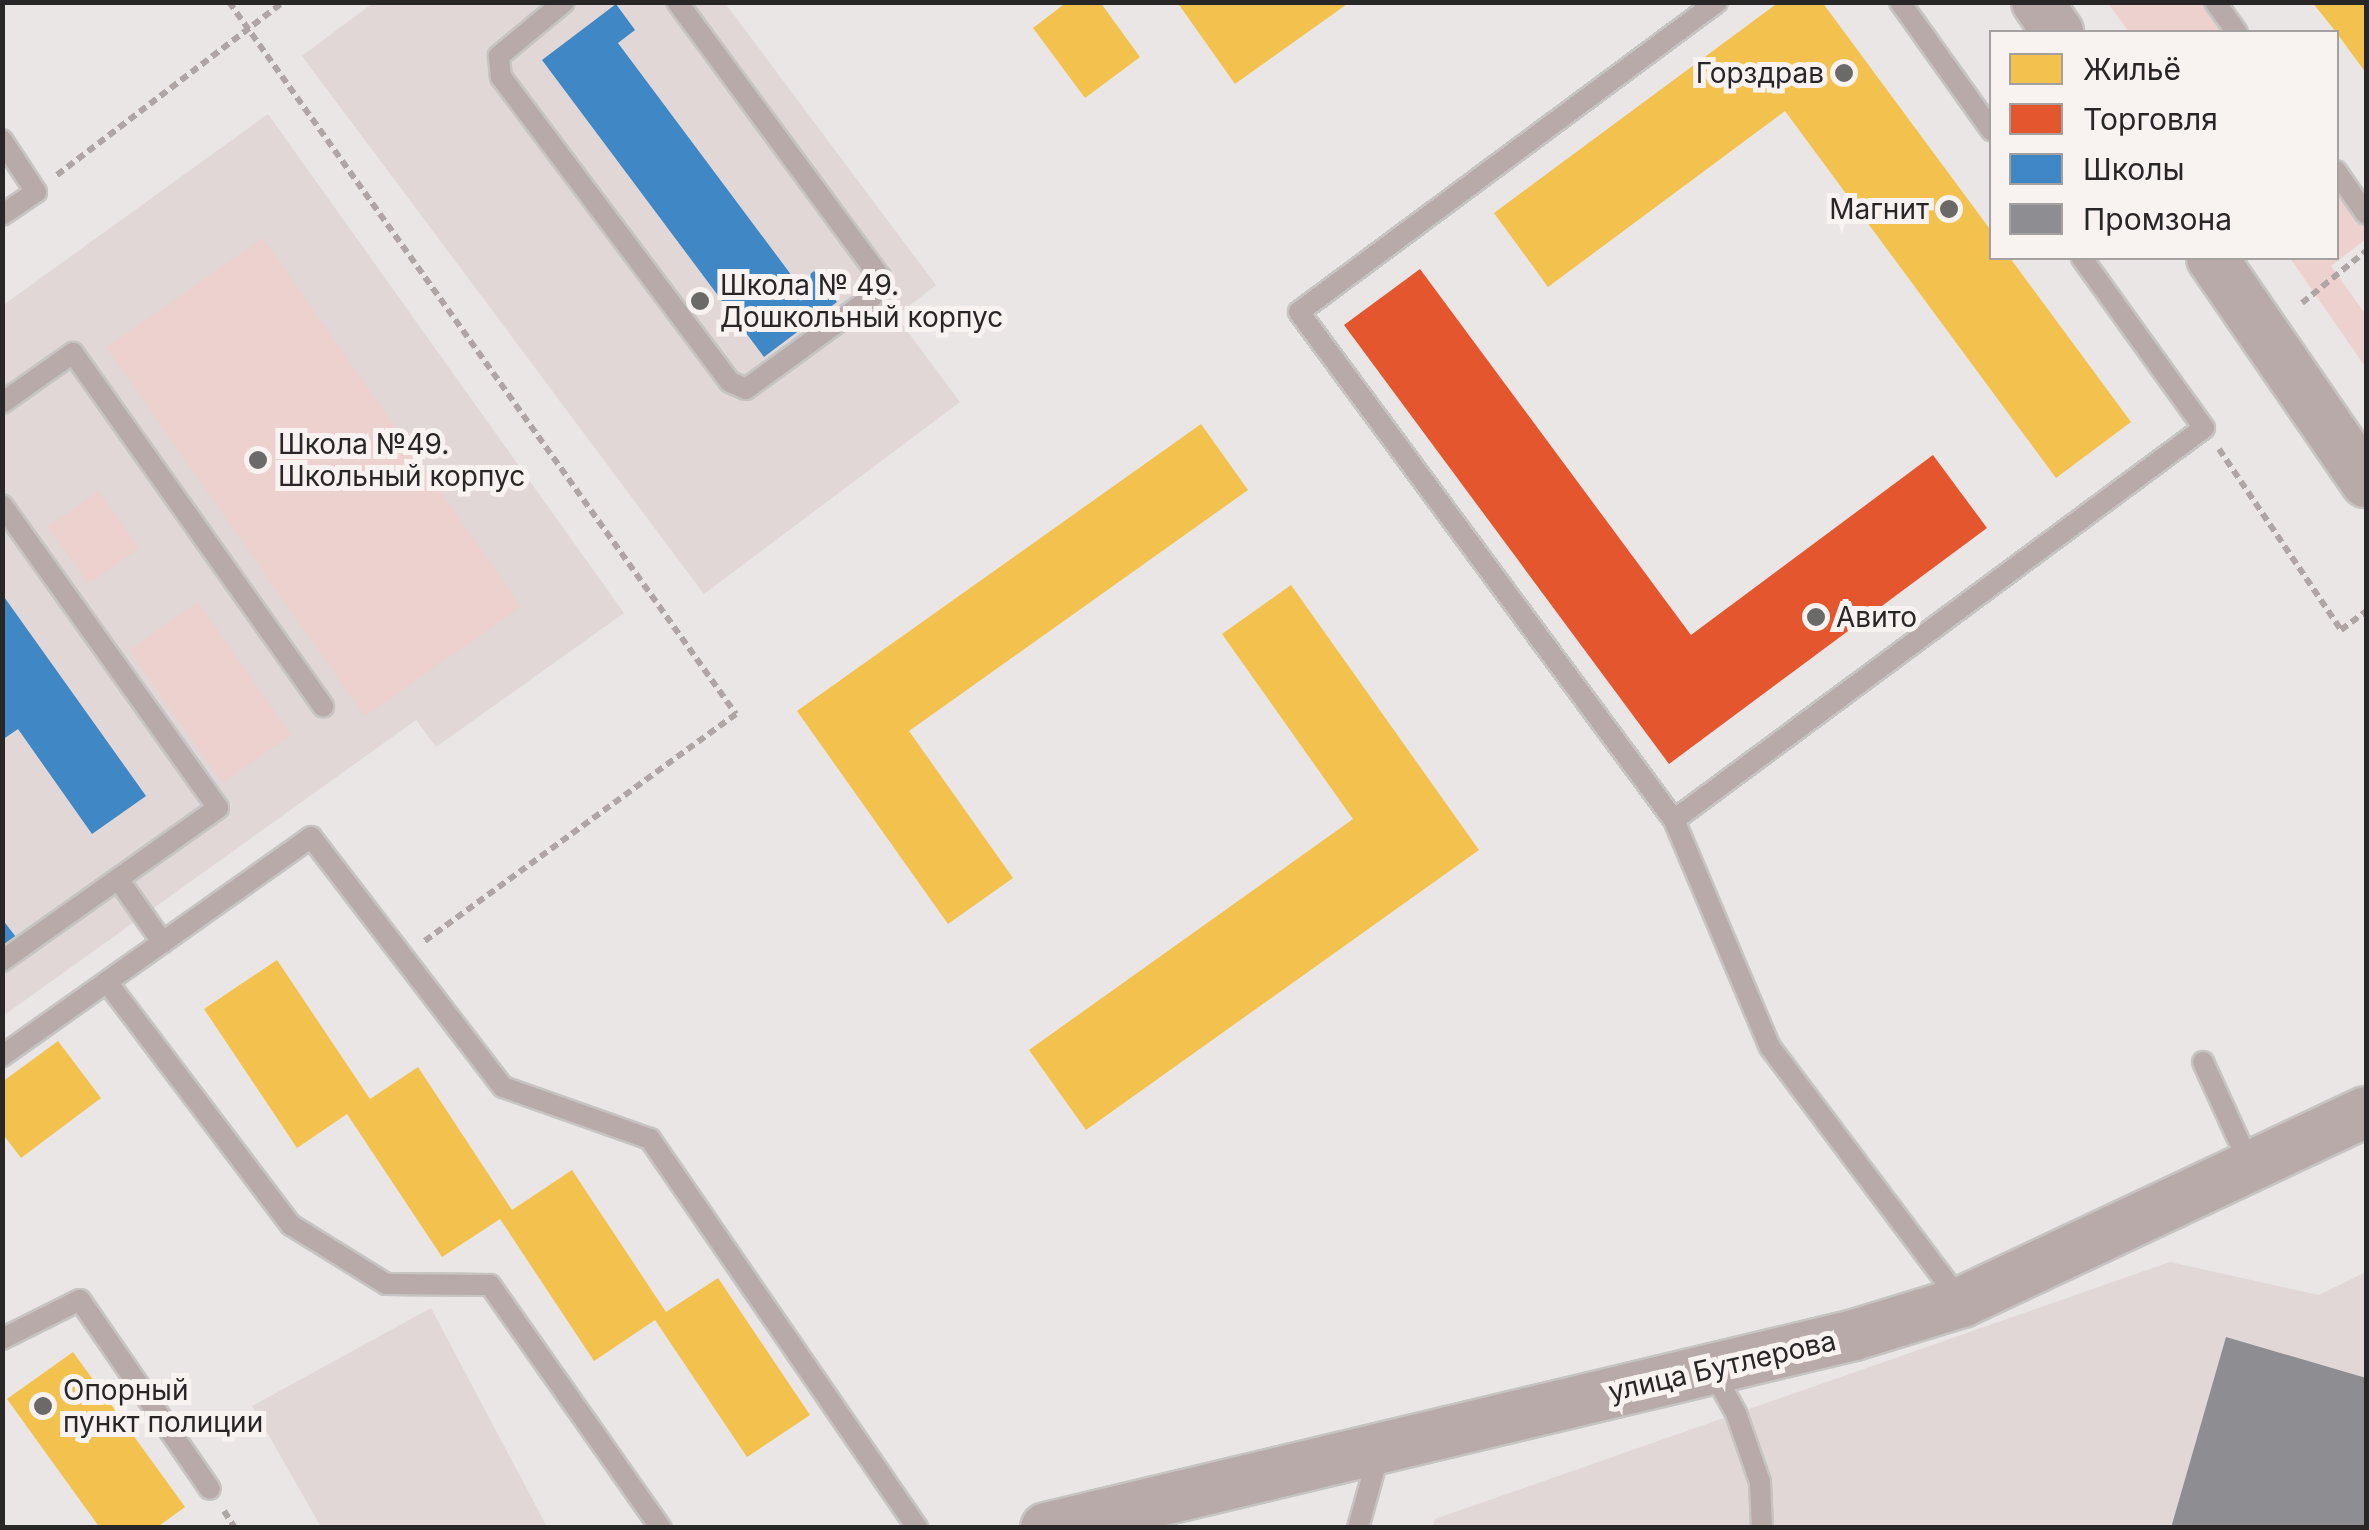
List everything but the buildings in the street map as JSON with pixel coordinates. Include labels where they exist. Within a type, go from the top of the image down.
[{"type":"street","points":[[2213,260],[2366,482]]},
{"type":"street","name":"улица Бутлерова","points":[[1046,1528],[1710,1368],[1962,1302],[2366,1112]]},
{"type":"lane","points":[[564,2],[499,56],[501,76],[730,382],[746,389],[872,296],[880,277],[687,6]]},
{"type":"lane","points":[[1716,2],[1299,312],[1674,820],[1770,1047],[1962,1302]]},
{"type":"lane","points":[[1900,2],[1989,127]]},
{"type":"lane","points":[[2215,2],[2236,30]]},
{"type":"lane","points":[[2,140],[36,192],[2,215]]},
{"type":"lane","points":[[2339,175],[2366,214]]},
{"type":"lane","points":[[1674,820],[2204,428],[2083,260]]},
{"type":"lane","points":[[2,403],[72,353],[323,706]]},
{"type":"lane","points":[[2,505],[218,808],[2,962]]},
{"type":"lane","points":[[2,1056],[310,838],[502,1088],[650,1139],[917,1528]]},
{"type":"lane","points":[[118,879],[163,942]]},
{"type":"lane","points":[[107,982],[291,1225],[386,1284],[490,1286],[661,1528]]},
{"type":"lane","points":[[2203,1062],[2251,1167]]},
{"type":"lane","points":[[2,1340],[80,1300],[210,1489]]},
{"type":"lane","points":[[1710,1368],[1736,1413],[1760,1482],[1762,1528]]},
{"type":"lane","points":[[1358,1528],[1381,1446]]},
{"type":"path","points":[[229,2],[736,714],[402,958]]},
{"type":"path","points":[[36,192],[282,2]]},
{"type":"path","points":[[2302,303],[2366,251]]},
{"type":"path","points":[[2204,428],[2341,630],[2366,612]]},
{"type":"shaded area","name":"Школа № 49. Дошкольный корпус","points":[[373,3],[725,3],[936,285],[896,316],[960,402],[704,594],[302,56]]},
{"type":"shaded area","points":[[2108,3],[2202,3],[2222,30],[2128,30]]},
{"type":"shaded area","name":"Школа №49. Школьный корпус","points":[[268,114],[624,613],[436,747],[416,720],[3,1016],[2,306]]},
{"type":"shaded area","points":[[2339,192],[2366,230],[2366,239],[2339,260]]},
{"type":"shaded area","points":[[263,238],[521,607],[365,716],[107,348]]},
{"type":"shaded area","points":[[2291,260],[2339,260],[2331,266],[2366,315],[2366,368]]},
{"type":"shaded area","points":[[99,491],[139,548],[88,584],[48,527]]},
{"type":"shaded area","points":[[198,602],[291,735],[222,783],[129,650]]},
{"type":"shaded area","points":[[2170,1262],[2319,1295],[2366,1272],[2366,1527],[1432,1528],[1435,1519]]},
{"type":"shaded area","points":[[431,1308],[547,1527],[321,1527],[252,1406]]},
{"type":"place","name":"Горздрав","points":[[1844,73]]},
{"type":"place","name":"Магнит","points":[[1949,209]]},
{"type":"place","name":"Школа № 49. Дошкольный корпус","points":[[700,301]]},
{"type":"place","name":"Школа №49. Школьный корпус","points":[[258,460]]},
{"type":"place","name":"Авито","points":[[1816,617]]},
{"type":"place","name":"Опорный пункт полиции","points":[[43,1406]]}]
